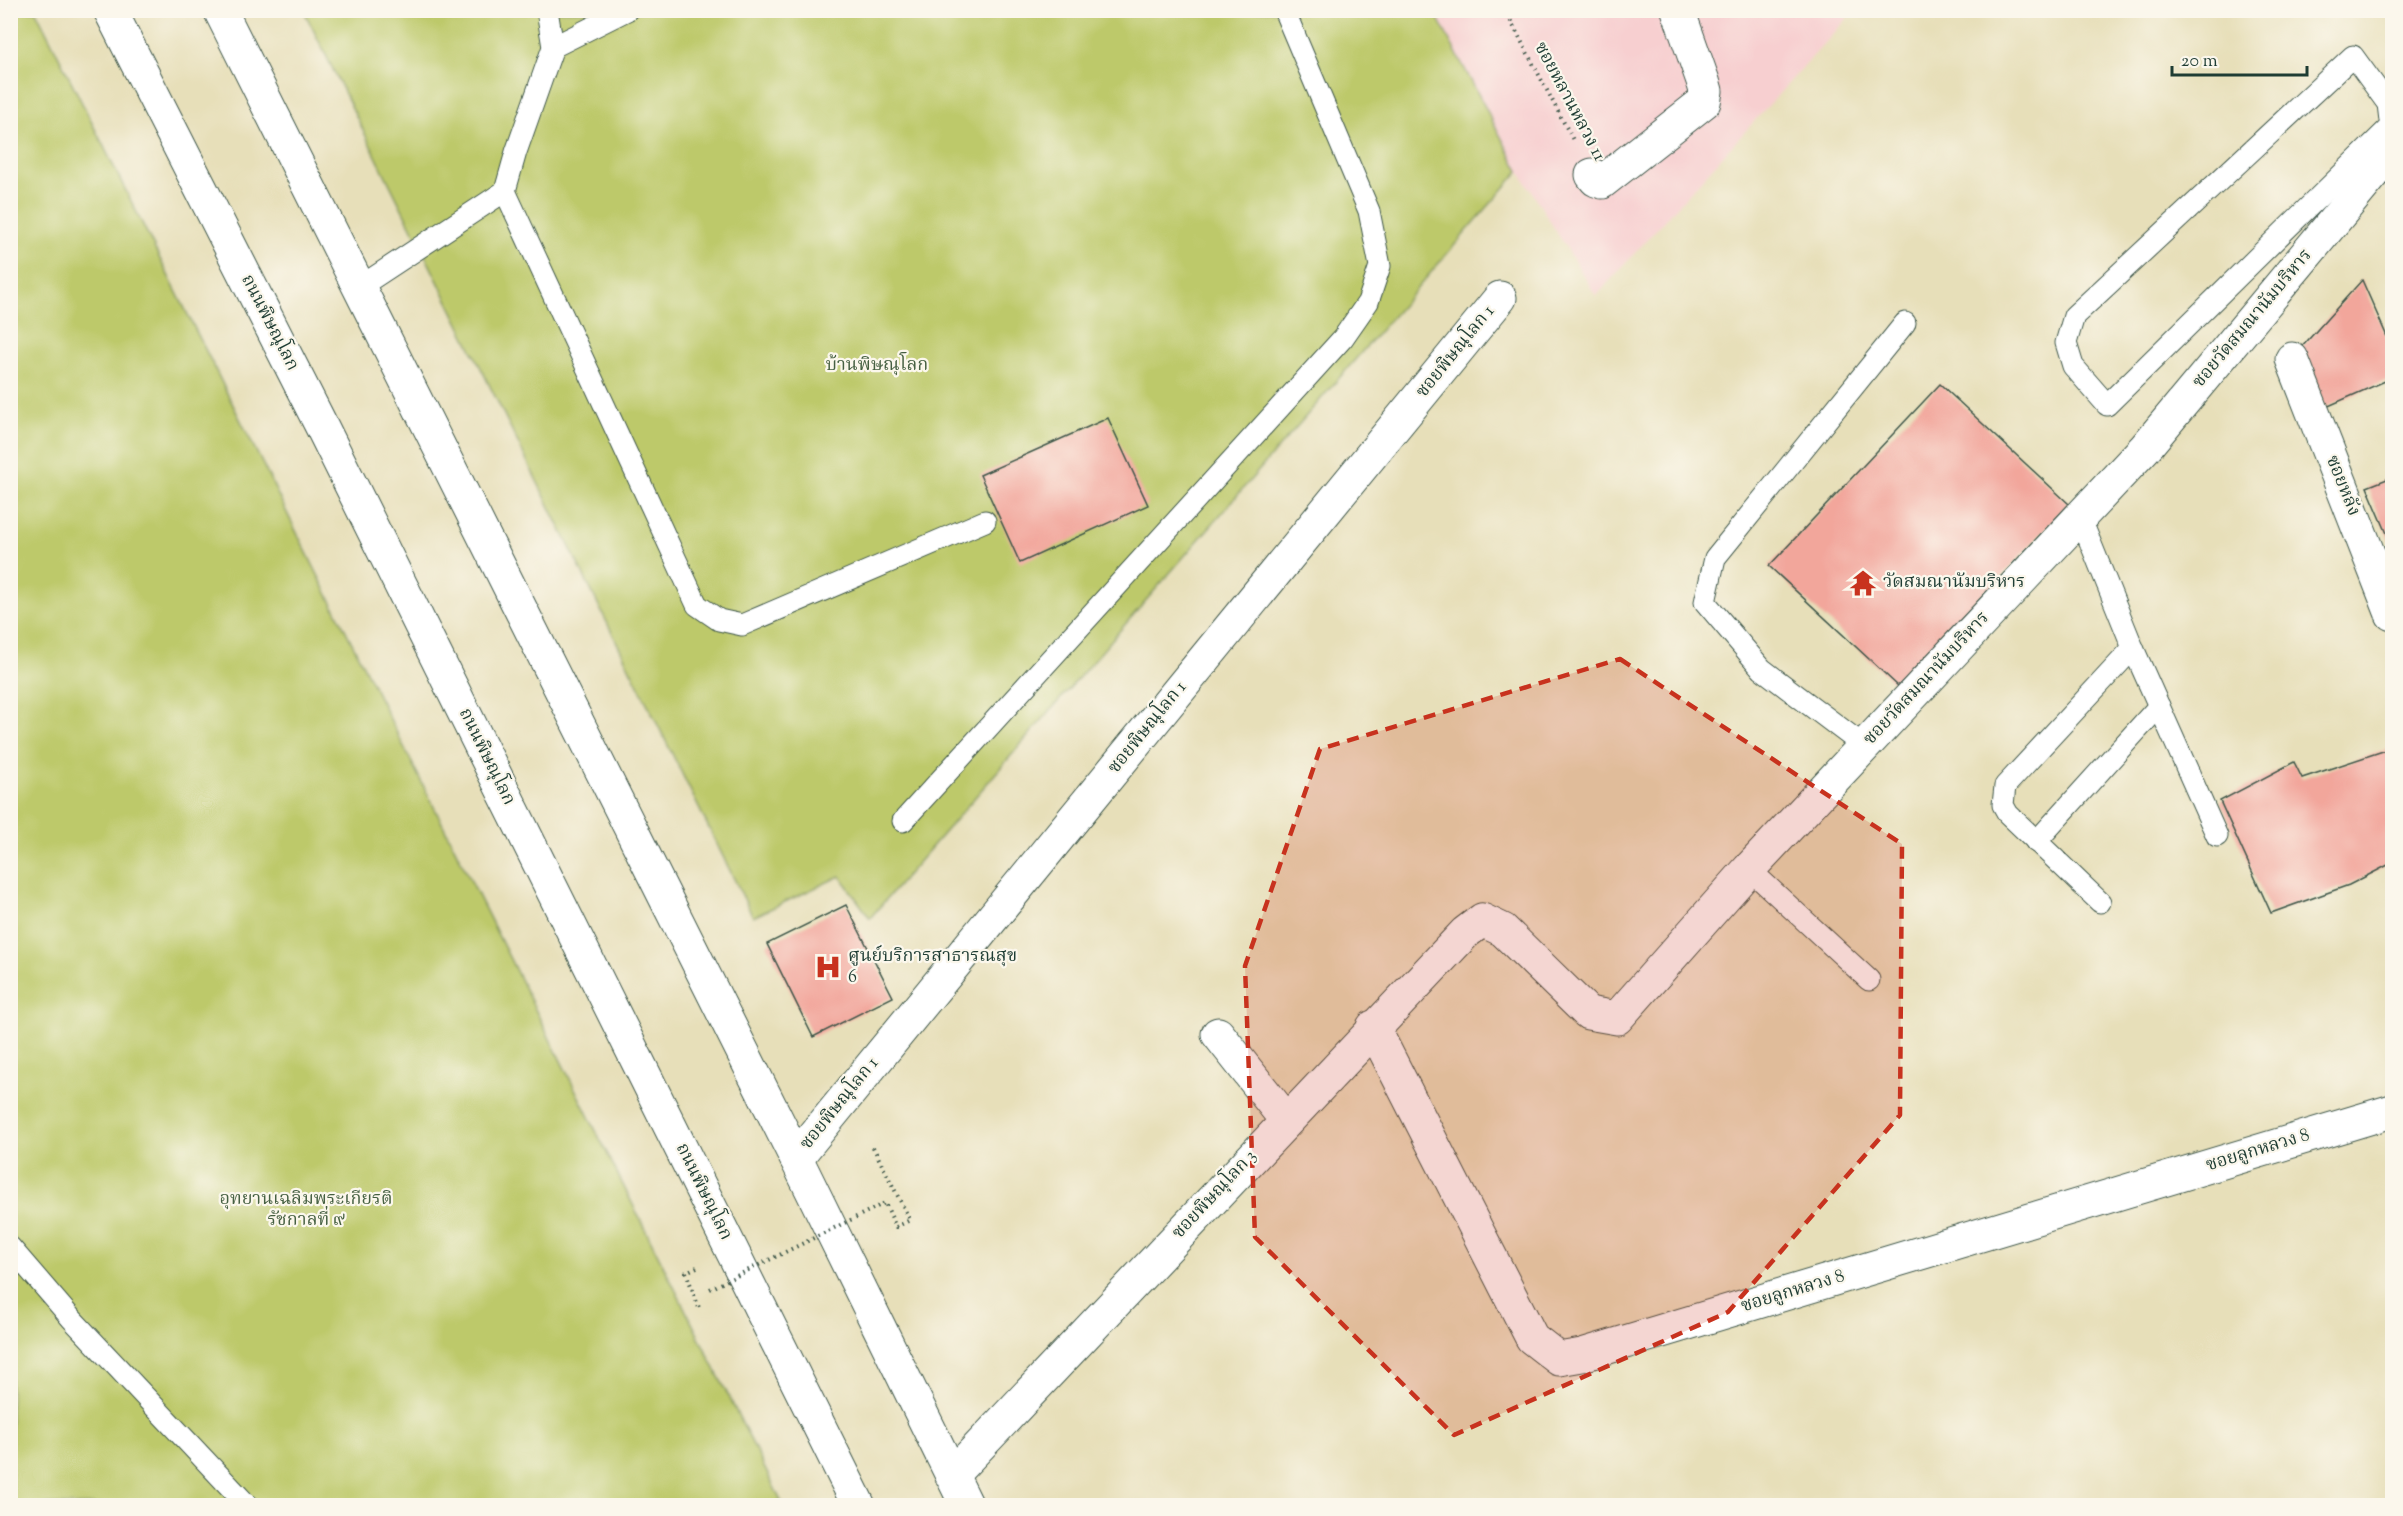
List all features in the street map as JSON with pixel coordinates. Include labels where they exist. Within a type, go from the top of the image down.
[{"type":"street","name":"ถนนพิษณุโลก","points":[[110,10],[326,436],[859,1506]]},
{"type":"street","points":[[220,10],[796,1158],[967,1506]]},
{"type":"street","points":[[1592,175],[1596,180],[1602,182],[1704,102],[1706,91],[1678,10]]},
{"type":"street","name":"ซอยวัดสมณานัมบริหาร","points":[[1482,920],[1503,930],[1588,1013],[1617,1018],[1749,869],[2145,448],[2391,145]]},
{"type":"street","name":"ซอยพิษณุโลก 1","points":[[796,1158],[1500,298]]},
{"type":"street","name":"ซอยหลัง","points":[[2292,359],[2392,614]]},
{"type":"street","name":"ซอยพิษณุโลก 3","points":[[952,1475],[1373,1028],[1465,933],[1482,920]]},
{"type":"street","name":"ซอยลูกหลวง 8","points":[[1373,1028],[1532,1338],[1559,1359],[1582,1355],[2392,1111]]},
{"type":"street","points":[[1218,1034],[1286,1120]]},
{"type":"lane","points":[[547,10],[553,47],[516,152],[505,191],[697,604],[719,620],[742,625],[985,521]]},
{"type":"lane","points":[[553,47],[627,10]]},
{"type":"lane","points":[[903,821],[1343,338],[1368,302],[1380,266],[1369,211],[1284,10]]},
{"type":"lane","points":[[2353,56],[2388,104],[2391,145],[2107,405],[2073,366],[2066,343],[2074,316],[2353,56]]},
{"type":"lane","points":[[358,288],[505,191]]},
{"type":"lane","points":[[1864,746],[1762,669],[1705,602],[1715,558],[1905,323]]},
{"type":"lane","points":[[2080,517],[2133,648],[2217,836]]},
{"type":"lane","points":[[2100,902],[2008,814],[2003,805],[2005,786],[2133,648]]},
{"type":"lane","points":[[2036,842],[2159,706]]},
{"type":"lane","points":[[1749,869],[1869,980]]},
{"type":"lane","points":[[10,1247],[71,1318],[248,1506]]},
{"type":"path","name":"ซอยหลานหลวง 11","points":[[1505,10],[1592,175]]},
{"type":"path","points":[[706,1281],[710,1289],[885,1203],[896,1227],[910,1220],[873,1147]]},
{"type":"path","points":[[699,1308],[686,1272],[698,1266],[702,1274]]},
{"type":"highlighted area","points":[[1620,659],[1902,844],[1900,1115],[1728,1312],[1454,1435],[1255,1237],[1245,966],[1320,749]]},
{"type":"shaded area","points":[[1434,11],[1854,11],[1596,296],[1519,171]]},
{"type":"green space","name":"อุทยานเฉลิมพระเกียรติ รัชกาลที่ ๙","points":[[10,11],[36,11],[783,1505],[11,1505]]},
{"type":"green space","name":"บ้านพิษณุโลก","points":[[304,11],[1434,11],[1519,171],[870,918],[840,876],[753,917]]},
{"type":"building","points":[[2362,280],[2392,348],[2392,378],[2324,408],[2300,349]]},
{"type":"building","points":[[1940,384],[2069,504],[1898,686],[1769,566]]},
{"type":"building","points":[[1108,418],[1148,505],[1020,563],[980,475]]},
{"type":"building","points":[[2392,477],[2392,545],[2367,487]]},
{"type":"building","points":[[2392,748],[2392,863],[2349,885],[2271,913],[2220,801],[2294,762],[2302,778]]},
{"type":"building","name":"ศูนย์บริการสาธารณสุข 6","points":[[846,905],[893,997],[813,1037],[767,944]]},
{"type":"place","name":"วัดสมณานัมบริหาร","points":[[1863,583]]},
{"type":"place","name":"ศูนย์บริการสาธารณสุข 6","points":[[828,967]]}]
